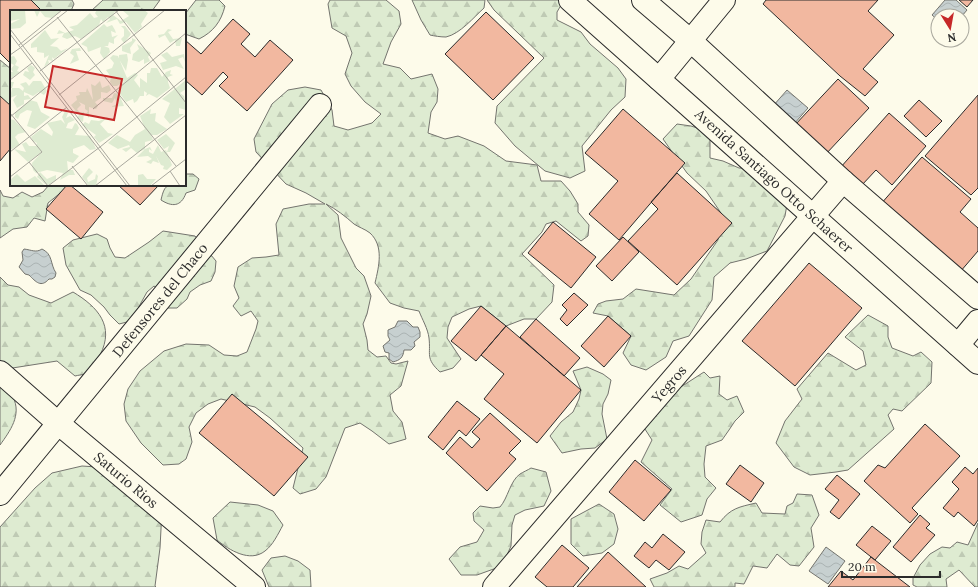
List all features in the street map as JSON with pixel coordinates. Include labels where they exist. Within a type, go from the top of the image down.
[{"type":"street","name":"Avenida Santiago Otto Schaerer","points":[[570,0],[978,363]]},
{"type":"street","points":[[643,0],[691,41],[843,181],[978,298]]},
{"type":"street","points":[[659,79],[724,0]]},
{"type":"street","name":"Defensores del Chaco","points":[[0,494],[320,105]]},
{"type":"street","name":"Yegros","points":[[494,587],[843,181]]},
{"type":"street","points":[[958,345],[978,321]]},
{"type":"street","name":"Saturio Rios","points":[[0,372],[59,424],[254,587]]},
{"type":"green space","points":[[7,0],[72,0],[74,4],[71,10],[14,10]]},
{"type":"green space","points":[[103,0],[160,0],[153,10],[92,10]]},
{"type":"green space","points":[[196,0],[219,0],[225,6],[216,26],[199,39],[186,34],[186,13]]},
{"type":"green space","points":[[330,0],[386,0],[399,11],[401,24],[391,42],[383,64],[400,68],[411,79],[432,74],[438,89],[437,102],[431,112],[428,133],[445,139],[458,136],[484,146],[506,161],[537,165],[541,181],[561,181],[570,191],[578,204],[578,212],[589,225],[588,236],[581,241],[556,221],[546,224],[542,232],[522,254],[554,285],[552,302],[536,319],[524,319],[506,326],[481,306],[469,309],[452,317],[448,327],[447,338],[461,359],[453,368],[440,372],[430,360],[428,335],[419,311],[390,303],[375,283],[378,270],[379,250],[374,238],[370,233],[326,204],[338,215],[341,238],[356,268],[364,276],[371,296],[363,324],[368,350],[377,357],[386,356],[391,363],[396,364],[408,361],[401,386],[390,395],[393,411],[402,422],[406,439],[389,444],[360,423],[345,428],[326,477],[316,489],[300,494],[293,488],[303,448],[270,418],[255,407],[221,399],[208,404],[196,413],[189,427],[192,442],[186,459],[179,464],[163,465],[141,443],[126,421],[124,404],[128,389],[140,371],[164,351],[186,344],[209,345],[224,355],[237,356],[247,352],[258,321],[251,311],[241,316],[233,306],[239,298],[234,286],[238,267],[252,258],[279,255],[276,224],[283,209],[309,204],[325,204],[286,184],[256,152],[254,139],[272,104],[288,90],[305,87],[321,90],[332,110],[334,126],[348,130],[372,123],[381,114],[365,102],[351,86],[345,74],[352,53],[346,36],[332,28],[328,4]]},
{"type":"green space","points":[[412,0],[485,0],[484,8],[462,29],[446,37],[430,35]]},
{"type":"green space","points":[[487,0],[564,0],[557,12],[557,20],[581,32],[590,44],[618,68],[626,79],[625,97],[611,110],[582,146],[585,171],[570,178],[545,171],[515,146],[495,123],[497,106],[544,58],[494,10]]},
{"type":"green space","points":[[0,60],[10,68],[10,104],[5,116],[0,117]]},
{"type":"green space","points":[[677,124],[691,126],[710,132],[710,158],[723,161],[739,168],[772,169],[791,181],[785,216],[767,251],[730,263],[714,277],[712,300],[689,336],[673,341],[666,357],[646,370],[631,365],[623,353],[631,336],[608,316],[593,313],[598,304],[606,301],[623,299],[636,289],[674,295],[691,279],[718,240],[721,213],[706,191],[687,173],[663,139]]},
{"type":"green space","points":[[186,174],[193,174],[199,179],[195,190],[186,193],[182,201],[172,205],[161,200],[166,187],[186,186]]},
{"type":"green space","points":[[48,186],[69,186],[48,203],[45,221],[34,218],[27,227],[13,229],[0,238],[0,190],[3,196],[13,198],[22,192],[32,197],[43,192]]},
{"type":"green space","points":[[163,231],[195,236],[216,261],[215,272],[211,281],[200,285],[190,292],[187,299],[177,308],[167,308],[168,296],[154,286],[147,292],[131,321],[119,324],[91,295],[80,290],[66,265],[63,248],[73,240],[97,234],[107,239],[115,257],[125,258]]},
{"type":"green space","points":[[0,277],[8,285],[19,287],[29,295],[51,303],[73,292],[90,304],[102,318],[106,335],[100,355],[87,373],[75,376],[57,361],[6,369],[0,365]]},
{"type":"green space","points":[[868,315],[888,326],[888,337],[892,348],[913,356],[921,352],[932,362],[931,383],[902,411],[893,409],[888,415],[894,429],[848,470],[810,475],[794,467],[776,443],[785,421],[802,399],[797,389],[828,353],[856,370],[866,365],[863,351],[845,337]]},
{"type":"green space","points":[[587,367],[603,374],[611,380],[608,394],[603,404],[602,414],[607,439],[595,448],[562,453],[550,436],[561,422],[573,412],[579,399],[581,390],[573,371]]},
{"type":"green space","points":[[704,372],[710,378],[720,376],[719,394],[727,400],[737,396],[744,412],[735,421],[722,440],[706,446],[704,464],[705,477],[716,488],[707,499],[702,515],[681,522],[660,505],[672,489],[641,462],[652,440],[643,426],[673,392]]},
{"type":"green space","points":[[0,383],[13,397],[16,410],[14,422],[0,445]]},
{"type":"green space","points":[[82,466],[112,468],[162,510],[156,587],[0,587],[0,527],[35,488],[52,473]]},
{"type":"green space","points":[[531,468],[546,472],[551,491],[544,506],[525,510],[515,515],[512,525],[511,546],[502,566],[477,575],[461,575],[449,559],[460,547],[477,542],[484,530],[474,521],[473,513],[480,506],[493,508],[500,507],[511,485],[517,477]]},
{"type":"green space","points":[[797,494],[812,495],[819,515],[811,528],[814,547],[799,566],[790,565],[777,554],[767,568],[753,566],[744,584],[735,583],[735,587],[654,587],[650,579],[667,573],[679,566],[688,569],[706,553],[701,544],[702,532],[706,520],[720,522],[732,511],[756,503],[762,513],[785,514],[787,506],[793,503]]},
{"type":"green space","points":[[230,502],[258,505],[273,511],[283,525],[268,549],[253,556],[240,554],[227,548],[217,540],[213,518]]},
{"type":"green space","points":[[599,504],[614,514],[618,529],[614,544],[602,553],[583,556],[571,544],[571,519]]},
{"type":"green space","points":[[978,523],[978,587],[975,587],[959,570],[946,579],[947,587],[917,587],[913,585],[913,578],[920,565],[930,554],[942,547],[950,548],[957,542],[968,545]]},
{"type":"green space","points":[[285,556],[298,561],[310,570],[311,587],[269,587],[262,570],[271,558]]},
{"type":"water","points":[[945,0],[956,0],[965,8],[938,8]]},
{"type":"water","points":[[787,90],[808,108],[794,124],[773,106]]},
{"type":"water","points":[[24,249],[36,251],[42,249],[46,251],[50,256],[56,273],[55,277],[41,284],[36,282],[29,275],[25,274],[19,267],[23,260],[22,252]]},
{"type":"water","points":[[398,321],[407,321],[413,327],[418,327],[420,337],[414,342],[415,346],[411,350],[404,350],[401,358],[393,362],[389,359],[389,353],[385,352],[383,346],[390,340],[388,330],[395,327]]},
{"type":"water","points":[[826,547],[845,561],[828,584],[809,571]]},
{"type":"building","points":[[0,0],[31,0],[41,10],[10,10],[10,63],[0,53]]},
{"type":"building","points":[[766,0],[878,0],[868,11],[894,35],[863,69],[878,82],[865,96],[840,76],[763,4]]},
{"type":"building","points":[[959,0],[973,0],[967,7]]},
{"type":"building","points":[[486,12],[534,58],[493,100],[445,54]]},
{"type":"building","points":[[233,19],[250,34],[241,44],[255,57],[270,40],[293,60],[247,111],[219,86],[228,77],[223,72],[202,95],[186,81],[186,41],[201,54]]},
{"type":"building","points":[[838,79],[869,108],[825,155],[794,126]]},
{"type":"building","points":[[978,95],[978,188],[971,195],[925,156]]},
{"type":"building","points":[[0,96],[10,105],[10,149],[0,161]]},
{"type":"building","points":[[919,100],[942,121],[926,137],[904,116]]},
{"type":"building","points":[[623,109],[685,163],[619,240],[589,214],[618,181],[585,153]]},
{"type":"building","points":[[889,113],[926,146],[892,185],[876,170],[861,186],[840,168]]},
{"type":"building","points":[[922,157],[971,199],[960,212],[978,228],[978,251],[960,272],[880,205]]},
{"type":"building","points":[[677,173],[732,223],[677,285],[628,241],[658,209],[651,202]]},
{"type":"building","points":[[66,186],[71,186],[103,212],[81,239],[46,209]]},
{"type":"building","points":[[119,186],[158,186],[140,205]]},
{"type":"building","points":[[553,222],[596,257],[571,288],[528,253]]},
{"type":"building","points":[[623,237],[639,252],[612,281],[596,266]]},
{"type":"building","points":[[809,263],[862,308],[795,386],[742,341]]},
{"type":"building","points":[[574,293],[588,305],[567,326],[560,319],[567,310],[562,305]]},
{"type":"building","points":[[481,306],[506,326],[476,361],[451,341]]},
{"type":"building","points":[[608,316],[631,336],[604,367],[581,346]]},
{"type":"building","points":[[536,319],[580,358],[564,376],[520,337]]},
{"type":"building","points":[[506,326],[581,390],[537,443],[484,399],[504,374],[481,355]]},
{"type":"building","points":[[232,394],[308,457],[274,496],[199,433]]},
{"type":"building","points":[[457,401],[480,419],[466,436],[459,430],[443,450],[428,437]]},
{"type":"building","points":[[490,413],[521,441],[509,453],[516,459],[487,491],[446,453],[460,437],[472,448],[480,439],[472,432]]},
{"type":"building","points":[[925,424],[960,456],[912,508],[918,514],[910,523],[864,481],[878,465],[885,468]]},
{"type":"building","points":[[635,460],[671,490],[644,521],[609,492]]},
{"type":"building","points":[[740,465],[764,483],[751,502],[726,484]]},
{"type":"building","points":[[965,467],[973,474],[978,468],[978,520],[974,526],[958,512],[954,517],[943,508],[959,489],[952,482]]},
{"type":"building","points":[[837,475],[860,494],[839,519],[830,512],[839,500],[825,489]]},
{"type":"building","points":[[920,515],[930,524],[926,528],[935,535],[911,562],[893,547]]},
{"type":"building","points":[[872,526],[891,541],[875,560],[856,545]]},
{"type":"building","points":[[663,534],[685,552],[669,570],[656,560],[649,568],[634,556],[645,542],[652,548]]},
{"type":"building","points":[[562,545],[589,568],[573,587],[547,587],[535,577]]},
{"type":"building","points":[[608,552],[646,587],[577,587]]},
{"type":"building","points":[[871,557],[910,587],[828,587],[841,571],[853,580]]}]
